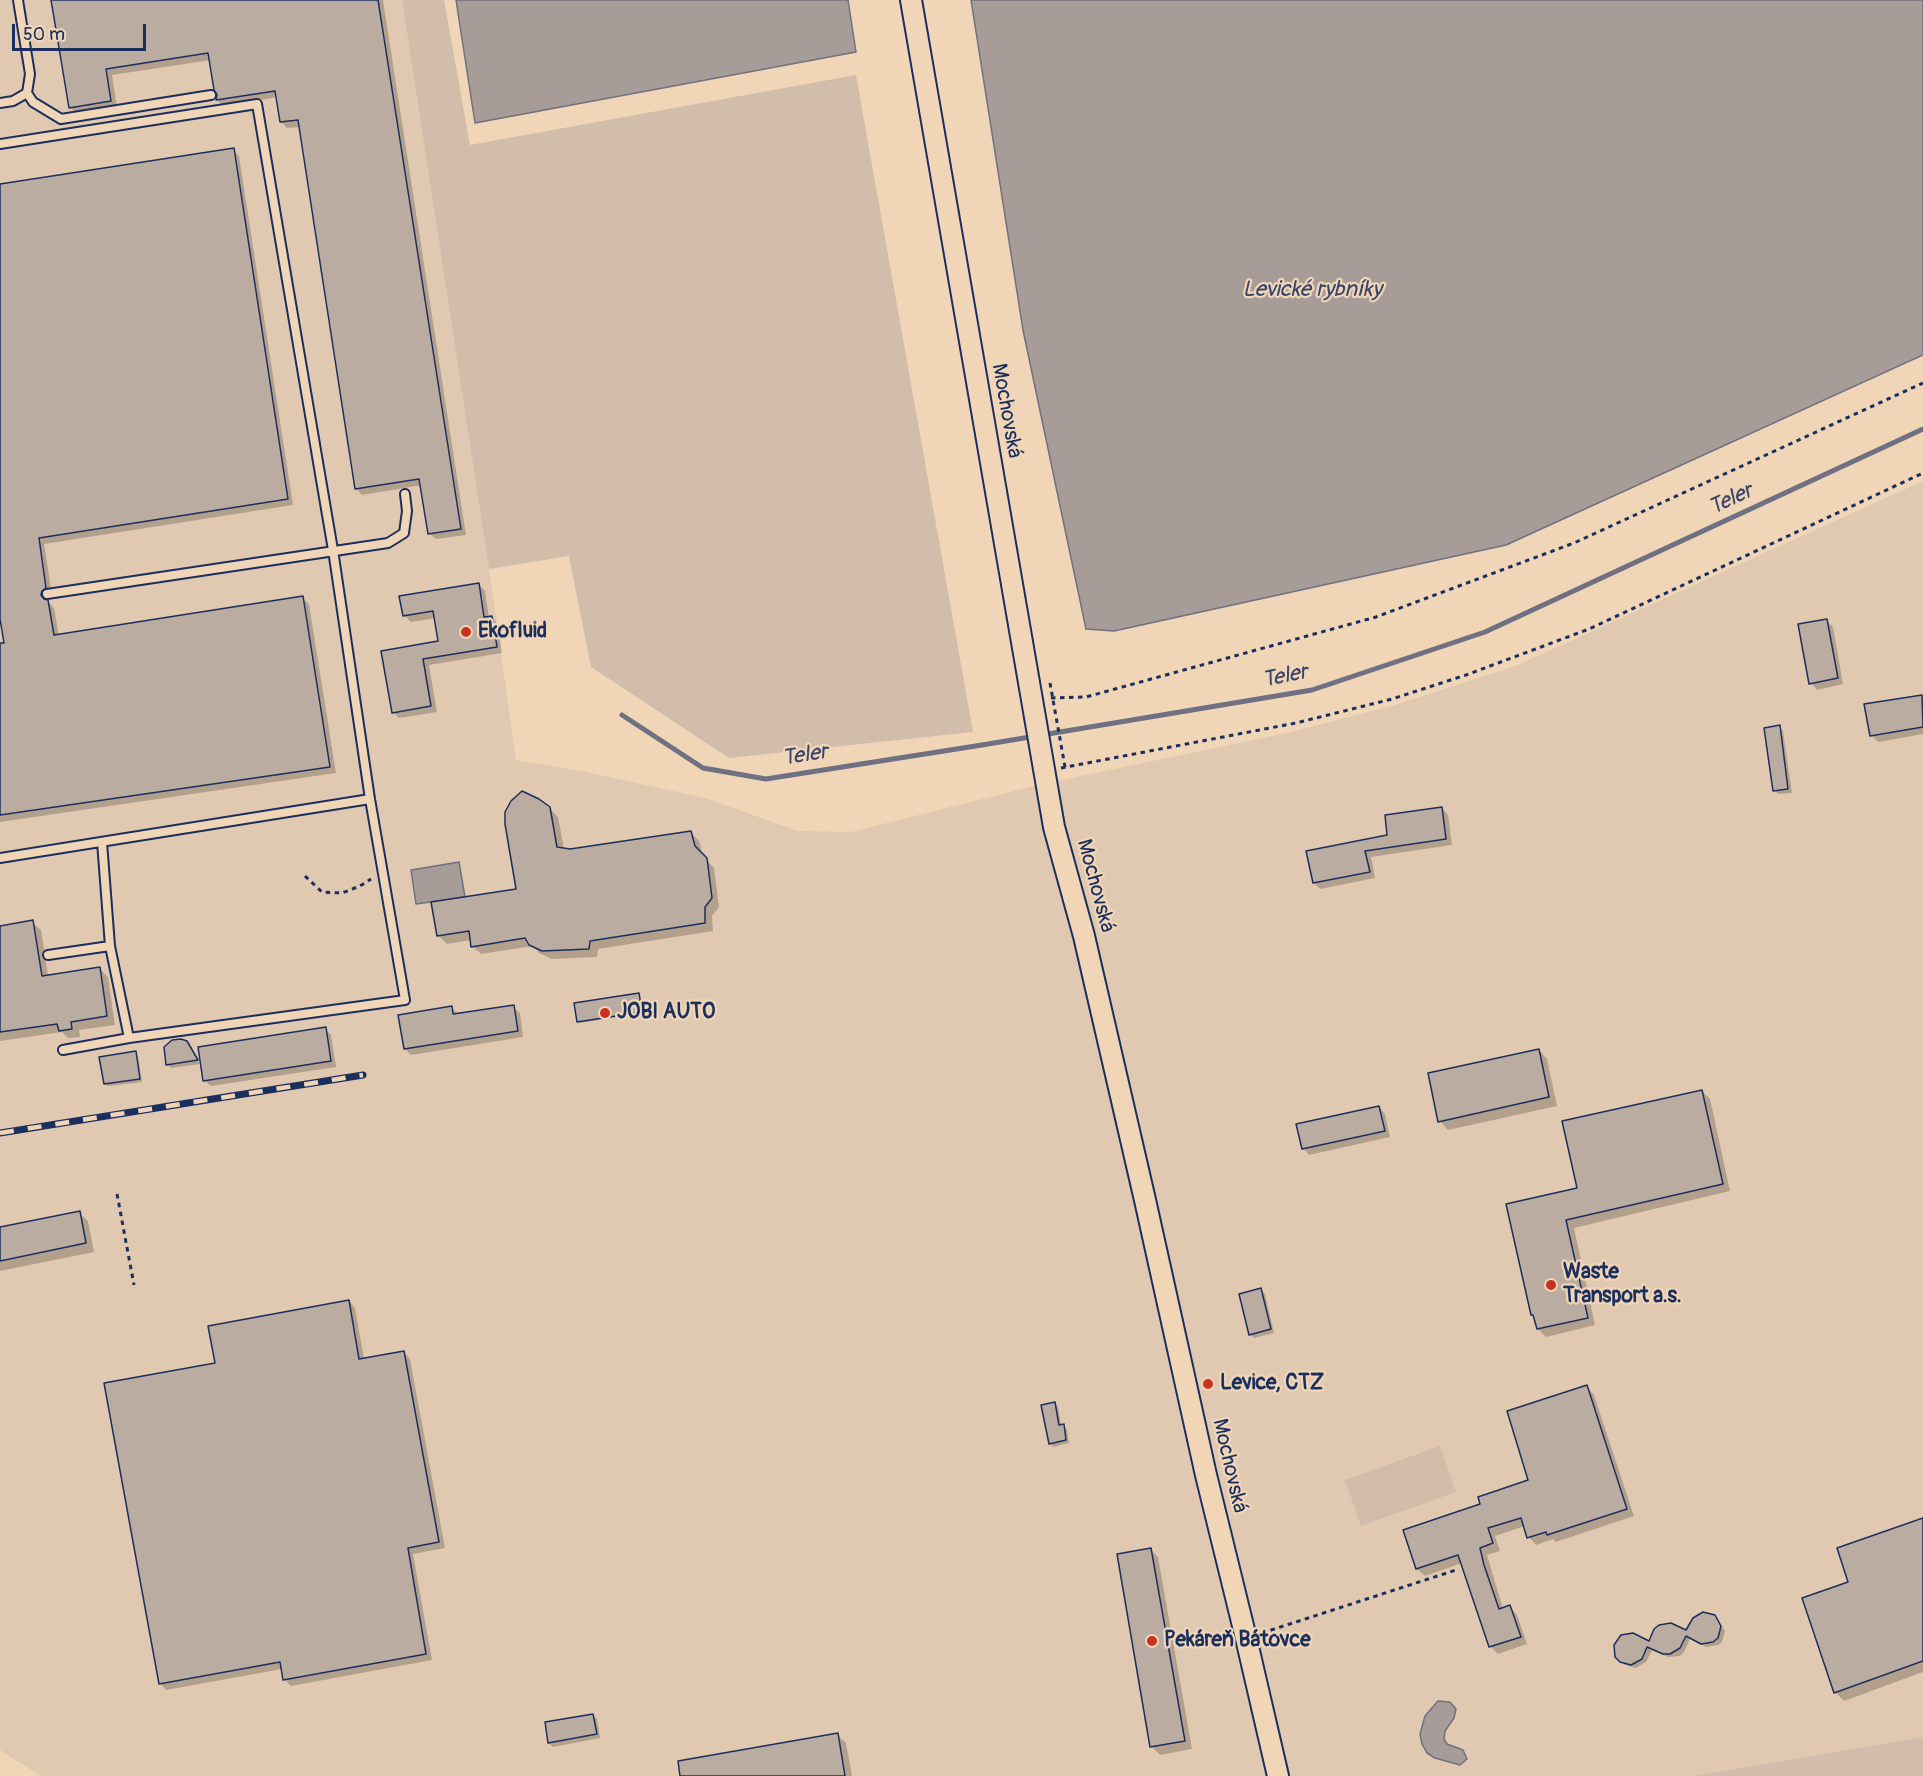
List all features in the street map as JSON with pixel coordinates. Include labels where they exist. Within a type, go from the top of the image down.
[{"type":"street","name":"Mochovská","points":[[911,0],[1054,827],[1084,936],[1206,1475],[1278,1776]]},
{"type":"lane","points":[[18,0],[30,74],[27,93],[33,102],[61,118],[211,95]]},
{"type":"lane","points":[[0,103],[12,101],[27,93]]},
{"type":"lane","points":[[0,144],[257,104],[333,550],[370,799],[405,1000],[129,1038],[63,1050]]},
{"type":"lane","points":[[47,594],[388,543],[404,533],[405,494]]},
{"type":"lane","points":[[0,858],[370,799]]},
{"type":"lane","points":[[102,842],[110,946],[129,1038]]},
{"type":"lane","points":[[48,955],[110,946]]},
{"type":"path","points":[[1033,709],[1086,697],[1376,617],[1574,543],[1923,383]]},
{"type":"path","points":[[1042,763],[1065,767],[1296,723],[1392,699],[1466,675],[1589,629],[1923,473]]},
{"type":"path","points":[[1057,720],[1065,767]]},
{"type":"path","points":[[305,876],[322,892],[342,893],[360,886],[382,871]]},
{"type":"path","points":[[117,1194],[134,1285]]},
{"type":"path","points":[[1246,1638],[1458,1569]]},
{"type":"shaded area","points":[[0,0],[402,0],[516,760],[587,772],[705,798],[798,831],[851,832],[1034,786],[1291,732],[1395,705],[1518,665],[1923,481],[1923,1737],[1693,1776],[41,1776],[0,1750]]},
{"type":"shaded area","points":[[402,0],[444,0],[470,145],[856,75],[973,732],[729,758],[591,667],[569,556],[489,569]]},
{"type":"shaded area","points":[[1440,1446],[1456,1492],[1361,1526],[1345,1480]]},
{"type":"shaded area","points":[[1923,1737],[1923,1776],[1693,1776]]},
{"type":"water","points":[[456,0],[848,0],[856,52],[475,123]]},
{"type":"water","name":"Levické rybníky","points":[[971,0],[1923,0],[1923,355],[1506,545],[1114,631],[1086,629],[1023,330]]},
{"type":"water","points":[[459,862],[465,897],[416,904],[411,870]]},
{"type":"water","points":[[1438,1701],[1450,1702],[1456,1709],[1454,1718],[1445,1731],[1444,1739],[1447,1744],[1463,1750],[1467,1759],[1460,1765],[1435,1758],[1427,1753],[1422,1744],[1420,1734],[1425,1716]]},
{"type":"building","points":[[51,0],[378,0],[461,529],[428,534],[419,479],[355,489],[298,120],[280,122],[275,91],[216,100],[217,95],[214,90],[208,53],[106,69],[111,101],[69,108]]},
{"type":"building","points":[[234,148],[288,499],[39,538],[46,588],[41,595],[48,600],[54,635],[303,596],[330,767],[0,815],[0,643],[4,643],[0,619],[0,184]]},
{"type":"building","points":[[479,583],[484,617],[492,616],[497,647],[423,659],[431,706],[392,713],[381,651],[438,641],[433,611],[403,616],[399,596]]},
{"type":"building","points":[[1827,619],[1838,678],[1809,684],[1798,624]]},
{"type":"building","points":[[1922,695],[1923,727],[1870,736],[1864,704]]},
{"type":"building","points":[[1780,725],[1788,789],[1773,791],[1764,728]]},
{"type":"building","points":[[522,791],[550,807],[557,847],[570,849],[691,831],[695,846],[707,858],[712,898],[705,907],[705,923],[590,941],[589,949],[542,951],[529,945],[525,938],[471,947],[469,931],[437,936],[431,902],[516,889],[505,812],[511,801]]},
{"type":"building","points":[[1442,807],[1446,839],[1365,851],[1370,872],[1313,883],[1306,851],[1387,835],[1385,815]]},
{"type":"building","points":[[33,920],[42,976],[100,967],[107,1016],[71,1022],[72,1029],[59,1031],[57,1024],[0,1032],[0,926]]},
{"type":"building","points":[[639,993],[642,1012],[577,1022],[574,1003]]},
{"type":"building","points":[[514,1005],[518,1031],[404,1049],[398,1015],[452,1006],[453,1014]]},
{"type":"building","points":[[326,1027],[331,1061],[203,1081],[198,1047]]},
{"type":"building","points":[[172,1040],[187,1041],[198,1060],[166,1065],[164,1047]]},
{"type":"building","points":[[1539,1049],[1549,1097],[1438,1122],[1428,1073]]},
{"type":"building","points":[[136,1051],[140,1079],[104,1084],[99,1057]]},
{"type":"building","points":[[1702,1090],[1723,1184],[1566,1220],[1588,1318],[1537,1329],[1533,1315],[1531,1315],[1506,1204],[1577,1188],[1562,1121]]},
{"type":"building","points":[[1379,1106],[1385,1131],[1302,1149],[1296,1124]]},
{"type":"building","points":[[80,1211],[86,1243],[0,1261],[0,1227]]},
{"type":"building","points":[[1261,1288],[1271,1329],[1249,1335],[1239,1294]]},
{"type":"building","points":[[349,1300],[359,1359],[404,1351],[439,1542],[408,1548],[426,1654],[283,1680],[280,1662],[159,1684],[104,1383],[215,1363],[208,1326]]},
{"type":"building","points":[[1587,1385],[1627,1509],[1547,1535],[1546,1532],[1527,1538],[1521,1518],[1488,1528],[1493,1543],[1480,1548],[1484,1565],[1499,1609],[1510,1605],[1521,1637],[1489,1647],[1458,1555],[1416,1569],[1403,1530],[1480,1504],[1478,1497],[1528,1480],[1507,1411]]},
{"type":"building","points":[[1055,1402],[1059,1425],[1064,1424],[1066,1440],[1049,1444],[1041,1405]]},
{"type":"building","points":[[1923,1518],[1923,1661],[1834,1693],[1802,1598],[1848,1582],[1837,1548]]},
{"type":"building","points":[[1151,1548],[1185,1741],[1150,1747],[1117,1554]]},
{"type":"building","points":[[1703,1612],[1715,1615],[1721,1626],[1718,1638],[1713,1642],[1701,1644],[1686,1636],[1680,1648],[1670,1654],[1663,1654],[1647,1647],[1642,1659],[1631,1665],[1620,1662],[1615,1657],[1614,1645],[1621,1635],[1633,1633],[1649,1641],[1654,1629],[1659,1625],[1671,1623],[1686,1630],[1693,1618]]},
{"type":"building","points":[[593,1714],[597,1734],[548,1743],[545,1722]]},
{"type":"building","points":[[838,1733],[845,1776],[680,1776],[678,1761]]},
{"type":"waterway","name":"Teler","points":[[622,715],[703,768],[766,779],[1312,690],[1485,632],[1923,429]]},
{"type":"railway","points":[[0,1133],[363,1075]]},
{"type":"place","name":"Ekofluid","points":[[466,632]]},
{"type":"place","name":"JOBI AUTO","points":[[605,1013]]},
{"type":"place","name":"Waste Transport a.s.","points":[[1551,1285]]},
{"type":"place","name":"Levice, CTZ","points":[[1208,1384]]},
{"type":"place","name":"Pekáreň Bátovce","points":[[1152,1641]]}]
